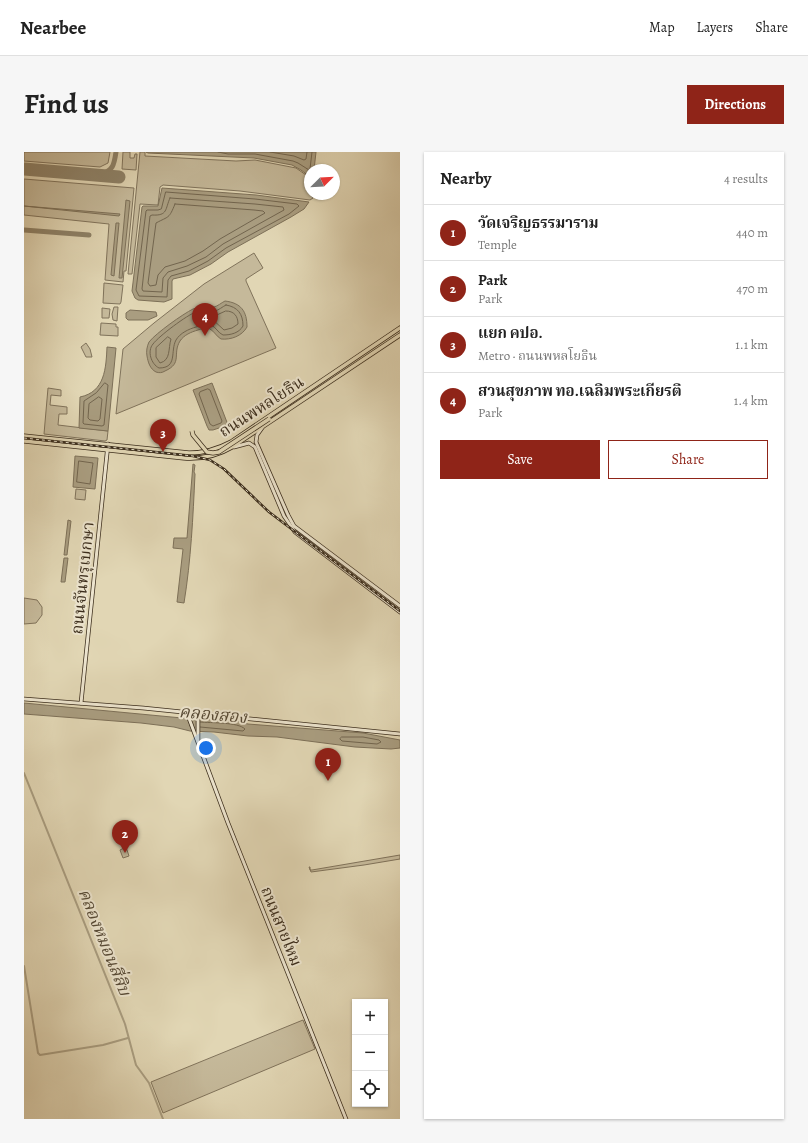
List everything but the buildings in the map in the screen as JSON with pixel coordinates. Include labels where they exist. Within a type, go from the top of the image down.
[{"type":"main road","name":"ถนนพหลโยธิน","points":[[24,436],[189,453],[199,453],[213,450],[231,442],[400,328]]},
{"type":"main road","name":"ถนนพหลโยธิน","points":[[24,441],[179,458],[213,456],[232,447],[263,427],[400,334]]},
{"type":"main road","points":[[307,390],[309,396]]},
{"type":"main road","points":[[192,431],[192,434],[207,452],[216,453],[230,446],[269,419],[288,410]]},
{"type":"main road","points":[[263,427],[256,442],[294,526],[400,606]]},
{"type":"main road","points":[[252,444],[252,440],[255,440],[256,442]]},
{"type":"main road","points":[[232,447],[247,443],[252,444],[256,449],[284,516],[292,530],[400,612]]},
{"type":"main road","name":"ถนนจันทรุเบกษา","points":[[81,703],[108,455],[111,445]]},
{"type":"main road","points":[[372,591],[374,587]]},
{"type":"main road","points":[[24,699],[81,703],[187,715],[400,734]]},
{"type":"main road","name":"ถนนสายไหม","points":[[187,715],[196,733],[226,818],[346,1119]]},
{"type":"main road","name":"ถนนสายไหม","points":[[196,733],[198,715]]},
{"type":"shaded area","points":[[24,152],[110,152],[108,163],[100,167],[24,161]]},
{"type":"shaded area","points":[[123,152],[130,152],[130,158],[134,158],[135,154],[137,154],[136,170],[122,169]]},
{"type":"shaded area","points":[[140,152],[145,152],[145,156],[236,161],[255,160],[296,168],[304,174],[304,199],[240,191],[163,185],[160,187],[158,205],[140,204],[132,274],[128,274]]},
{"type":"shaded area","points":[[24,179],[134,188],[126,271],[124,271],[123,282],[105,280],[109,224],[24,215]]},
{"type":"shaded area","points":[[254,253],[263,268],[246,279],[246,281],[276,348],[116,414],[123,349],[204,284]]},
{"type":"shaded area","points":[[104,283],[123,285],[120,304],[103,303]]},
{"type":"shaded area","points":[[114,307],[118,307],[117,321],[113,320],[112,314]]},
{"type":"shaded area","points":[[102,308],[110,309],[109,318],[102,318]]},
{"type":"shaded area","points":[[101,323],[116,324],[116,327],[118,327],[118,336],[100,335]]},
{"type":"shaded area","points":[[86,343],[90,349],[92,357],[86,357],[81,347]]},
{"type":"shaded area","points":[[48,388],[61,390],[61,396],[51,395],[50,405],[67,407],[67,414],[59,414],[58,425],[108,431],[107,440],[44,434]]},
{"type":"shaded area","points":[[76,489],[86,490],[85,500],[75,499]]},
{"type":"shaded area","points":[[24,598],[37,600],[42,607],[42,615],[36,623],[24,624]]},
{"type":"shaded area","points":[[126,847],[129,856],[123,858],[120,850]]},
{"type":"shaded area","points":[[400,855],[400,859],[364,865],[311,872],[310,870]]},
{"type":"shaded area","points":[[303,1020],[315,1049],[163,1113],[151,1082]]},
{"type":"water","points":[[146,152],[316,152],[315,164],[304,164],[304,172],[292,165],[254,158]]},
{"type":"water","points":[[162,188],[256,195],[309,202],[304,209],[228,252],[211,264],[190,275],[173,279],[172,299],[164,302],[138,300],[135,298],[132,291],[142,207],[158,206]]},
{"type":"water","points":[[126,200],[130,201],[122,278],[119,278]]},
{"type":"water","points":[[24,206],[120,214],[119,216]]},
{"type":"water","points":[[116,223],[119,223],[114,276],[111,275]]},
{"type":"water","points":[[225,301],[239,306],[244,312],[247,327],[242,333],[236,337],[221,339],[209,328],[193,332],[186,335],[180,341],[174,365],[160,373],[152,369],[147,358],[147,349],[152,338],[193,309],[214,307]]},
{"type":"water","points":[[130,310],[156,312],[157,316],[148,320],[128,320],[126,318],[126,313]]},
{"type":"water","points":[[107,347],[116,348],[108,431],[79,428],[80,397],[95,390],[99,385],[105,371]]},
{"type":"water","points":[[212,383],[228,425],[209,430],[193,390]]},
{"type":"water","points":[[75,456],[98,458],[95,489],[73,487]]},
{"type":"water","points":[[193,464],[195,465],[195,474],[192,522],[184,603],[177,602],[183,549],[173,548],[174,538],[187,538]]},
{"type":"water","points":[[68,520],[71,521],[67,555],[64,555]]},
{"type":"water","points":[[64,558],[68,558],[65,582],[61,582]]},
{"type":"water","points":[[24,703],[363,733],[400,740],[400,748],[355,747],[277,737],[190,731],[174,727],[141,723],[24,714]]},
{"type":"waterway","name":"คลองหมอนสี่สิบ","points":[[24,773],[125,1024],[136,1065],[149,1083],[163,1119]]},
{"type":"waterway","points":[[24,966],[38,1053],[40,1055],[103,1045],[128,1038]]},
{"type":"taxiway","points":[[100,175],[112,167],[116,152]]},
{"type":"taxiway","points":[[24,230],[89,235]]},
{"type":"runway","points":[[24,169],[119,177]]},
{"type":"railway","points":[[24,438],[193,456],[210,460],[224,469],[269,512],[400,611]]},
{"type":"place","name":"สวนสุขภาพ ทอ.เฉลิมพระเกียรติ","points":[[205,336]]},
{"type":"place","name":"แยก คปอ.","points":[[163,452]]},
{"type":"place","name":"วัดเจริญธรรมาราม","points":[[328,781]]},
{"type":"place","name":"Park","points":[[125,853]]},
{"type":"water label","name":"คลองสอง","points":[[213,714]]}]
